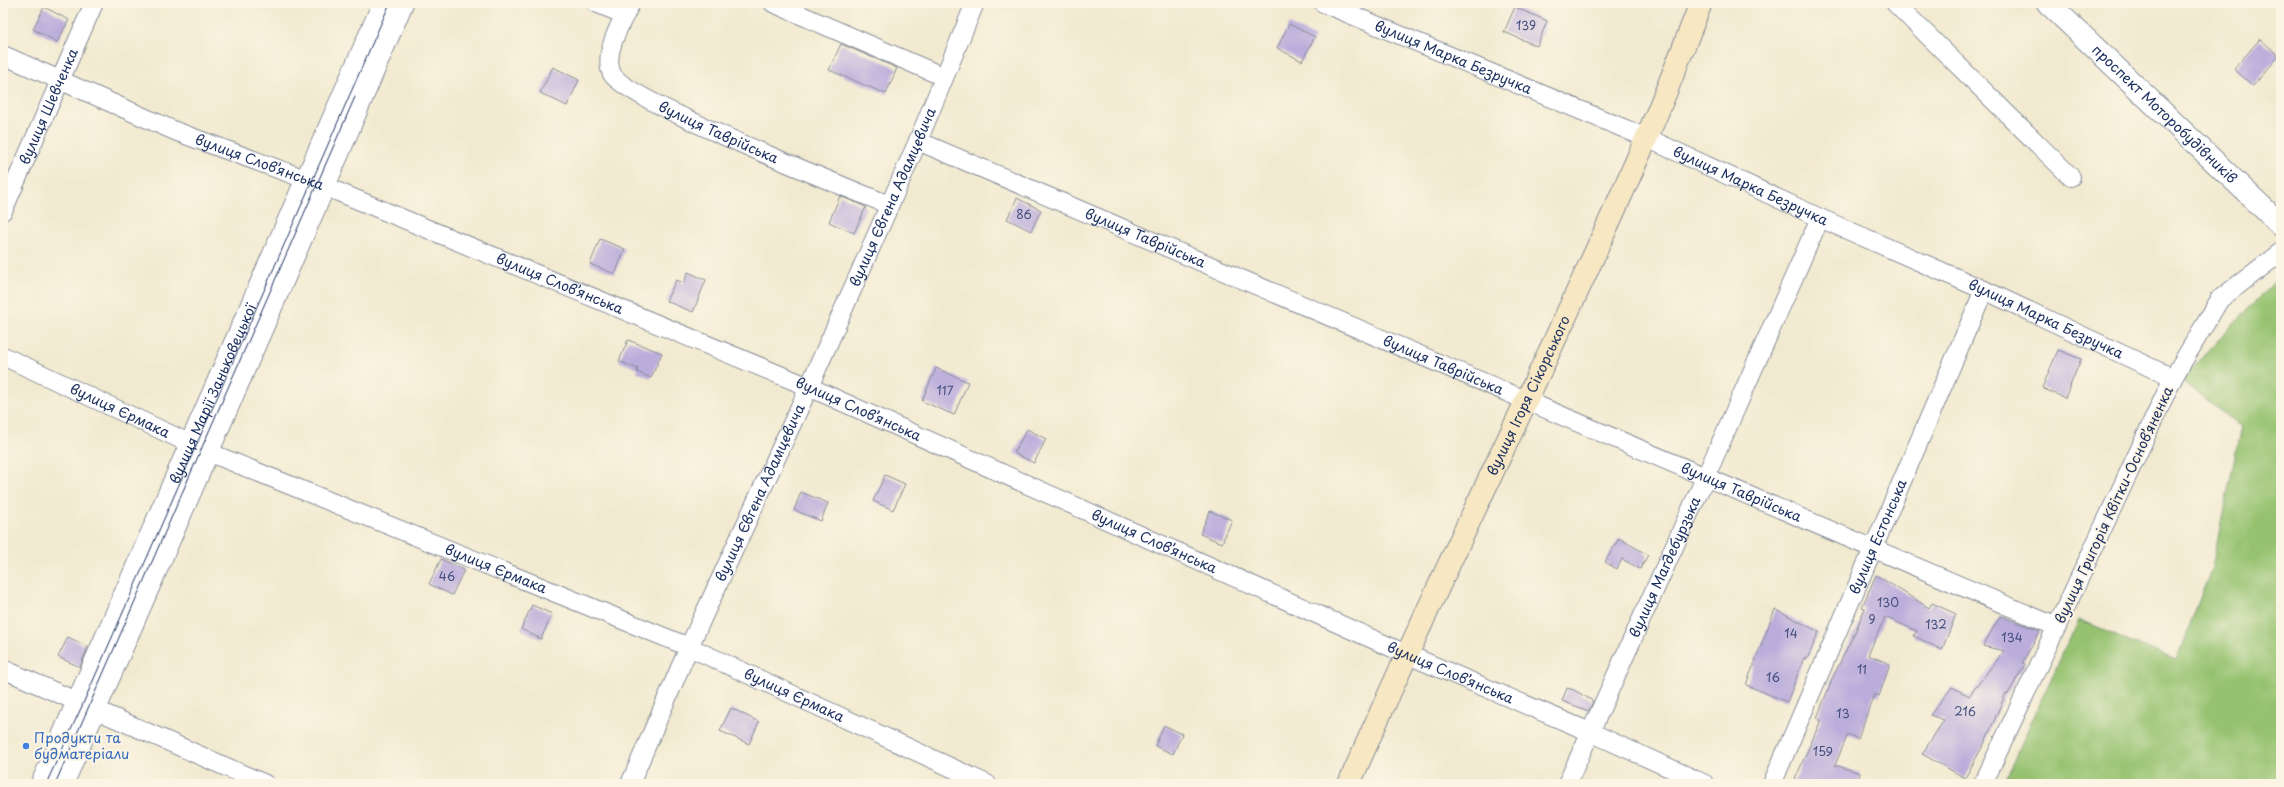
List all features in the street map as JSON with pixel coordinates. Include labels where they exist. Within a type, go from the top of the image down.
[{"type":"main road","name":"вулиця Ігоря Сікорського","points":[[1349,784],[1406,654],[1528,399],[1647,138],[1701,3]]},
{"type":"street","name":"вулиця Шевченка","points":[[3,211],[59,80],[94,3]]},
{"type":"street","name":"вулиця Марії Заньковецької","points":[[316,183],[384,3]]},
{"type":"street","name":"вулиця Марії Заньковецької","points":[[62,784],[86,707],[199,447],[316,183],[402,3]]},
{"type":"street","name":"вулиця Таврійська","points":[[596,3],[628,9],[614,40],[610,60],[612,74],[626,88],[706,127],[889,204]]},
{"type":"street","points":[[773,3],[944,76]]},
{"type":"street","name":"вулиця Євгена Адамцевича","points":[[630,784],[688,646],[809,387],[918,141],[975,3]]},
{"type":"street","name":"вулиця Марка Безручка","points":[[1323,3],[1647,138],[1820,218],[1984,290],[2173,378]]},
{"type":"street","points":[[1895,3],[2071,178]]},
{"type":"street","name":"проспект Моторобудівників","points":[[2048,3],[2281,225]]},
{"type":"street","name":"вулиця Слов’янська","points":[[3,55],[175,131],[316,183],[809,387],[1406,654],[1590,732],[1705,784]]},
{"type":"street","name":"вулиця Таврійська","points":[[918,141],[1528,399],[2057,627]]},
{"type":"street","name":"вулиця Магдебурзька","points":[[1567,784],[1706,476],[1820,218]]},
{"type":"street","name":"вулиця Григорія Квітки-Основʼяненка","points":[[1983,784],[2173,378],[2220,299],[2281,252]]},
{"type":"street","name":"вулиця Естонська","points":[[1772,784],[1872,547],[1984,290]]},
{"type":"street","name":"вулиця Єрмака","points":[[3,356],[199,447],[688,646],[987,784]]},
{"type":"street","points":[[3,669],[86,707],[265,784]]},
{"type":"street","name":"вулиця Марії Заньковецької","points":[[42,784],[86,707]]},
{"type":"green space","points":[[2281,275],[2281,784],[2003,784],[2078,620],[2176,660],[2212,567],[2241,427],[2180,380]]},
{"type":"building","points":[[44,7],[69,20],[57,42],[33,29]]},
{"type":"building","points":[[1515,7],[1547,21],[1537,46],[1504,32]]},
{"type":"building","points":[[1289,24],[1315,37],[1302,61],[1277,48]]},
{"type":"building","points":[[2260,39],[2279,56],[2253,86],[2234,69]]},
{"type":"building","points":[[841,44],[897,68],[886,94],[829,70]]},
{"type":"building","points":[[553,67],[579,80],[567,106],[540,93]]},
{"type":"building","points":[[840,196],[866,207],[854,233],[829,222]]},
{"type":"building","points":[[1017,198],[1041,210],[1031,231],[1007,219]]},
{"type":"building","points":[[600,239],[625,249],[615,274],[590,264]]},
{"type":"building","points":[[688,272],[706,280],[693,312],[666,301],[676,280],[684,283]]},
{"type":"building","points":[[628,340],[662,353],[651,378],[637,372],[638,369],[619,361]]},
{"type":"building","points":[[2058,350],[2081,359],[2065,398],[2042,388]]},
{"type":"building","points":[[936,368],[968,382],[954,415],[922,401]]},
{"type":"building","points":[[1027,429],[1046,439],[1034,463],[1014,453]]},
{"type":"building","points":[[885,475],[905,484],[893,510],[873,501]]},
{"type":"building","points":[[801,492],[828,503],[821,521],[794,510]]},
{"type":"building","points":[[1210,511],[1232,520],[1222,543],[1200,534]]},
{"type":"building","points":[[1619,538],[1648,555],[1640,569],[1622,559],[1617,569],[1605,562]]},
{"type":"building","points":[[441,559],[464,570],[452,595],[429,584]]},
{"type":"building","points":[[1876,575],[1929,608],[1932,603],[1956,614],[1942,650],[1914,636],[1917,631],[1885,617],[1868,655],[1890,664],[1879,696],[1874,694],[1858,739],[1848,734],[1835,765],[1860,773],[1857,784],[1793,784],[1821,720],[1817,718],[1833,677],[1856,630],[1865,608],[1862,607]]},
{"type":"building","points":[[532,605],[552,614],[541,639],[521,629]]},
{"type":"building","points":[[1775,609],[1819,632],[1807,659],[1804,658],[1787,702],[1746,685]]},
{"type":"building","points":[[2000,616],[2040,631],[2022,663],[2025,664],[2008,694],[2006,693],[1985,742],[1965,778],[1922,754],[1944,720],[1930,715],[1952,687],[1969,696],[2004,651],[1983,646]]},
{"type":"building","points":[[68,637],[88,647],[80,667],[58,657]]},
{"type":"building","points":[[1567,688],[1574,690],[1593,701],[1589,711],[1562,701]]},
{"type":"building","points":[[731,708],[759,722],[749,744],[720,731]]},
{"type":"building","points":[[1164,725],[1182,734],[1173,754],[1155,746]]},
{"type":"tram line","points":[[46,784],[82,706],[390,3]]},
{"type":"tram line","points":[[55,784],[355,97]]},
{"type":"place","name":"Продукти та будматеріали","points":[[26,746]]}]
